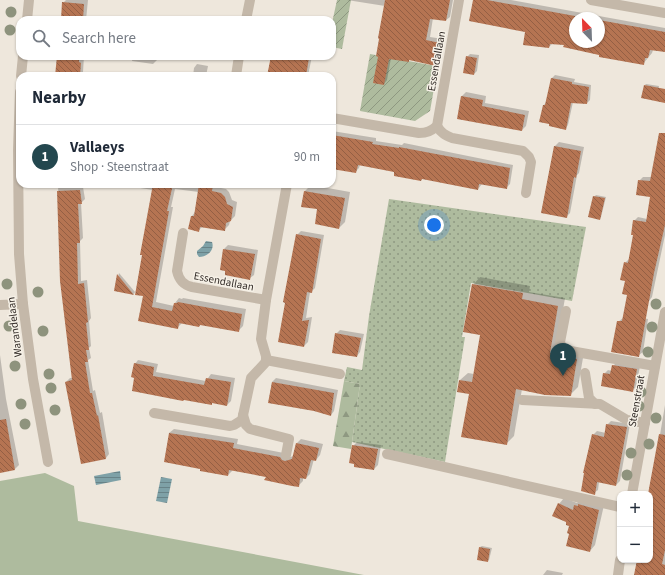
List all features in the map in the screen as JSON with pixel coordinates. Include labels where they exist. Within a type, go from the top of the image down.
[{"type":"street","points":[[27,16],[29,0]]},
{"type":"street","points":[[247,16],[250,0]]},
{"type":"street","name":"Essendallaan","points":[[437,126],[459,0]]},
{"type":"street","points":[[591,0],[665,13]]},
{"type":"street","points":[[21,72],[23,60]]},
{"type":"street","points":[[237,72],[238,60]]},
{"type":"street","points":[[336,119],[420,133],[426,133],[437,126],[440,132],[452,138],[518,150],[527,154],[530,162],[526,193]]},
{"type":"street","name":"Warandelaan","points":[[18,188],[18,230],[23,304],[33,379],[48,462]]},
{"type":"street","name":"Essendallaan","points":[[266,360],[261,339],[266,300],[286,188]]},
{"type":"street","name":"Essendallaan","points":[[183,233],[177,271],[181,282],[192,287],[266,300]]},
{"type":"street","points":[[0,305],[23,304]]},
{"type":"street","points":[[566,311],[560,342],[565,350],[654,366]]},
{"type":"street","name":"Steenstraat","points":[[633,491],[654,366],[665,313]]},
{"type":"street","points":[[154,413],[230,426],[238,423],[243,415],[251,378],[266,360],[340,374]]},
{"type":"street","points":[[585,373],[589,398],[595,404]]},
{"type":"street","points":[[522,400],[602,405],[627,420],[645,422]]},
{"type":"street","points":[[243,415],[244,420],[250,429],[289,439],[286,455]]},
{"type":"street","points":[[387,454],[617,505]]},
{"type":"street","points":[[618,575],[620,563]]},
{"type":"green space","points":[[337,0],[351,0],[342,49],[336,48],[336,16],[334,16]]},
{"type":"green space","points":[[370,54],[436,66],[434,75],[436,77],[430,111],[415,121],[360,111]]},
{"type":"green space","points":[[389,199],[586,227],[572,301],[471,283],[462,337],[465,337],[445,462],[352,442],[360,384],[344,381],[347,367],[362,370],[369,316]]},
{"type":"green space","points":[[344,381],[360,384],[351,449],[333,446]]},
{"type":"green space","points":[[45,473],[74,486],[78,521],[364,575],[0,575],[0,481]]},
{"type":"water","points":[[206,241],[212,242],[212,248],[210,252],[202,257],[199,257],[197,251]]},
{"type":"water","points":[[120,471],[121,480],[96,485],[94,476]]},
{"type":"water","points":[[161,477],[172,479],[167,503],[156,501]]},
{"type":"building","points":[[385,0],[450,0],[446,21],[430,19],[426,40],[440,43],[436,66],[409,60],[409,62],[389,59],[384,85],[373,83],[378,57],[376,56],[378,38]]},
{"type":"building","points":[[473,0],[487,0],[569,15],[569,48],[605,48],[605,21],[665,32],[665,52],[650,50],[648,58],[645,58],[644,65],[599,57],[599,55],[563,47],[564,45],[550,44],[549,48],[523,45],[525,32],[469,21]]},
{"type":"building","points":[[62,2],[84,4],[83,16],[61,16]]},
{"type":"building","points":[[466,56],[477,58],[474,75],[463,73]]},
{"type":"building","points":[[57,60],[79,60],[81,63],[80,72],[55,72]]},
{"type":"building","points":[[270,60],[309,60],[307,72],[268,72]]},
{"type":"building","points":[[551,78],[589,87],[587,104],[571,103],[566,130],[539,122],[543,105],[545,105]]},
{"type":"building","points":[[644,85],[665,89],[665,103],[641,98]]},
{"type":"building","points":[[461,96],[483,100],[482,106],[525,115],[522,131],[457,119]]},
{"type":"building","points":[[659,133],[665,133],[665,225],[654,273],[639,357],[611,352],[617,321],[622,321],[627,295],[622,294],[625,281],[620,280],[624,262],[628,263],[633,235],[631,235],[633,220],[646,222],[650,197],[636,195],[638,180],[650,181]]},
{"type":"building","points":[[336,136],[373,142],[372,144],[399,147],[510,168],[507,189],[479,184],[478,190],[422,179],[421,181],[394,176],[394,172],[358,165],[356,173],[336,170]]},
{"type":"building","points":[[554,146],[581,151],[576,178],[574,177],[567,218],[541,213]]},
{"type":"building","points":[[152,188],[172,188],[167,211],[169,211],[152,307],[172,311],[174,303],[178,302],[242,314],[239,332],[179,323],[178,329],[138,321],[143,296],[135,295],[142,255],[140,255]]},
{"type":"building","points":[[198,188],[212,188],[212,191],[221,193],[225,197],[227,204],[233,207],[231,221],[226,223],[225,231],[200,227],[199,232],[188,229],[191,216],[194,216]]},
{"type":"building","points":[[80,190],[82,204],[78,204],[80,243],[77,243],[78,284],[84,283],[88,322],[86,323],[89,350],[86,350],[88,362],[85,362],[90,393],[92,393],[97,416],[98,415],[106,459],[81,464],[65,382],[72,380],[60,281],[57,191]]},
{"type":"building","points":[[304,191],[345,198],[339,229],[315,224],[317,209],[301,207]]},
{"type":"building","points":[[593,196],[605,198],[600,220],[588,217]]},
{"type":"building","points":[[296,234],[321,239],[312,293],[307,292],[302,321],[309,320],[304,347],[278,342],[285,303],[283,302]]},
{"type":"building","points":[[223,249],[255,254],[250,280],[225,275],[225,271],[220,270]]},
{"type":"building","points":[[117,274],[134,295],[114,291]]},
{"type":"building","points":[[472,284],[523,293],[522,299],[558,306],[550,353],[577,359],[571,396],[545,395],[516,389],[507,445],[461,437],[469,394],[457,392],[459,380],[472,382],[480,335],[463,332]]},
{"type":"building","points":[[335,333],[361,338],[357,357],[332,353]]},
{"type":"building","points":[[134,363],[154,367],[153,376],[204,385],[206,378],[231,382],[227,406],[212,403],[212,405],[183,401],[132,391],[134,378],[131,377]]},
{"type":"building","points":[[612,365],[637,369],[633,392],[601,386],[603,373],[610,374]]},
{"type":"building","points":[[272,382],[334,393],[331,416],[314,411],[268,403]]},
{"type":"building","points":[[6,419],[15,470],[0,473],[0,420]]},
{"type":"building","points":[[606,424],[627,427],[616,486],[597,482],[595,495],[581,491],[583,473],[592,434],[604,437]]},
{"type":"building","points":[[169,433],[234,443],[233,448],[280,457],[285,461],[292,459],[296,443],[319,448],[316,461],[311,460],[306,479],[300,478],[299,487],[264,480],[266,477],[229,470],[228,476],[164,462]]},
{"type":"building","points":[[659,434],[665,435],[665,550],[662,564],[665,565],[665,575],[634,575],[636,563],[653,563],[653,491],[649,491]]},
{"type":"building","points":[[352,445],[378,449],[374,470],[354,467],[354,464],[349,463]]},
{"type":"building","points":[[558,503],[573,510],[574,505],[578,506],[578,504],[599,510],[590,552],[566,546],[569,526],[566,525],[566,522],[552,516]]},
{"type":"building","points":[[479,547],[490,549],[488,562],[477,560]]},
{"type":"place","name":"Vallaeys","points":[[563,376]]}]
